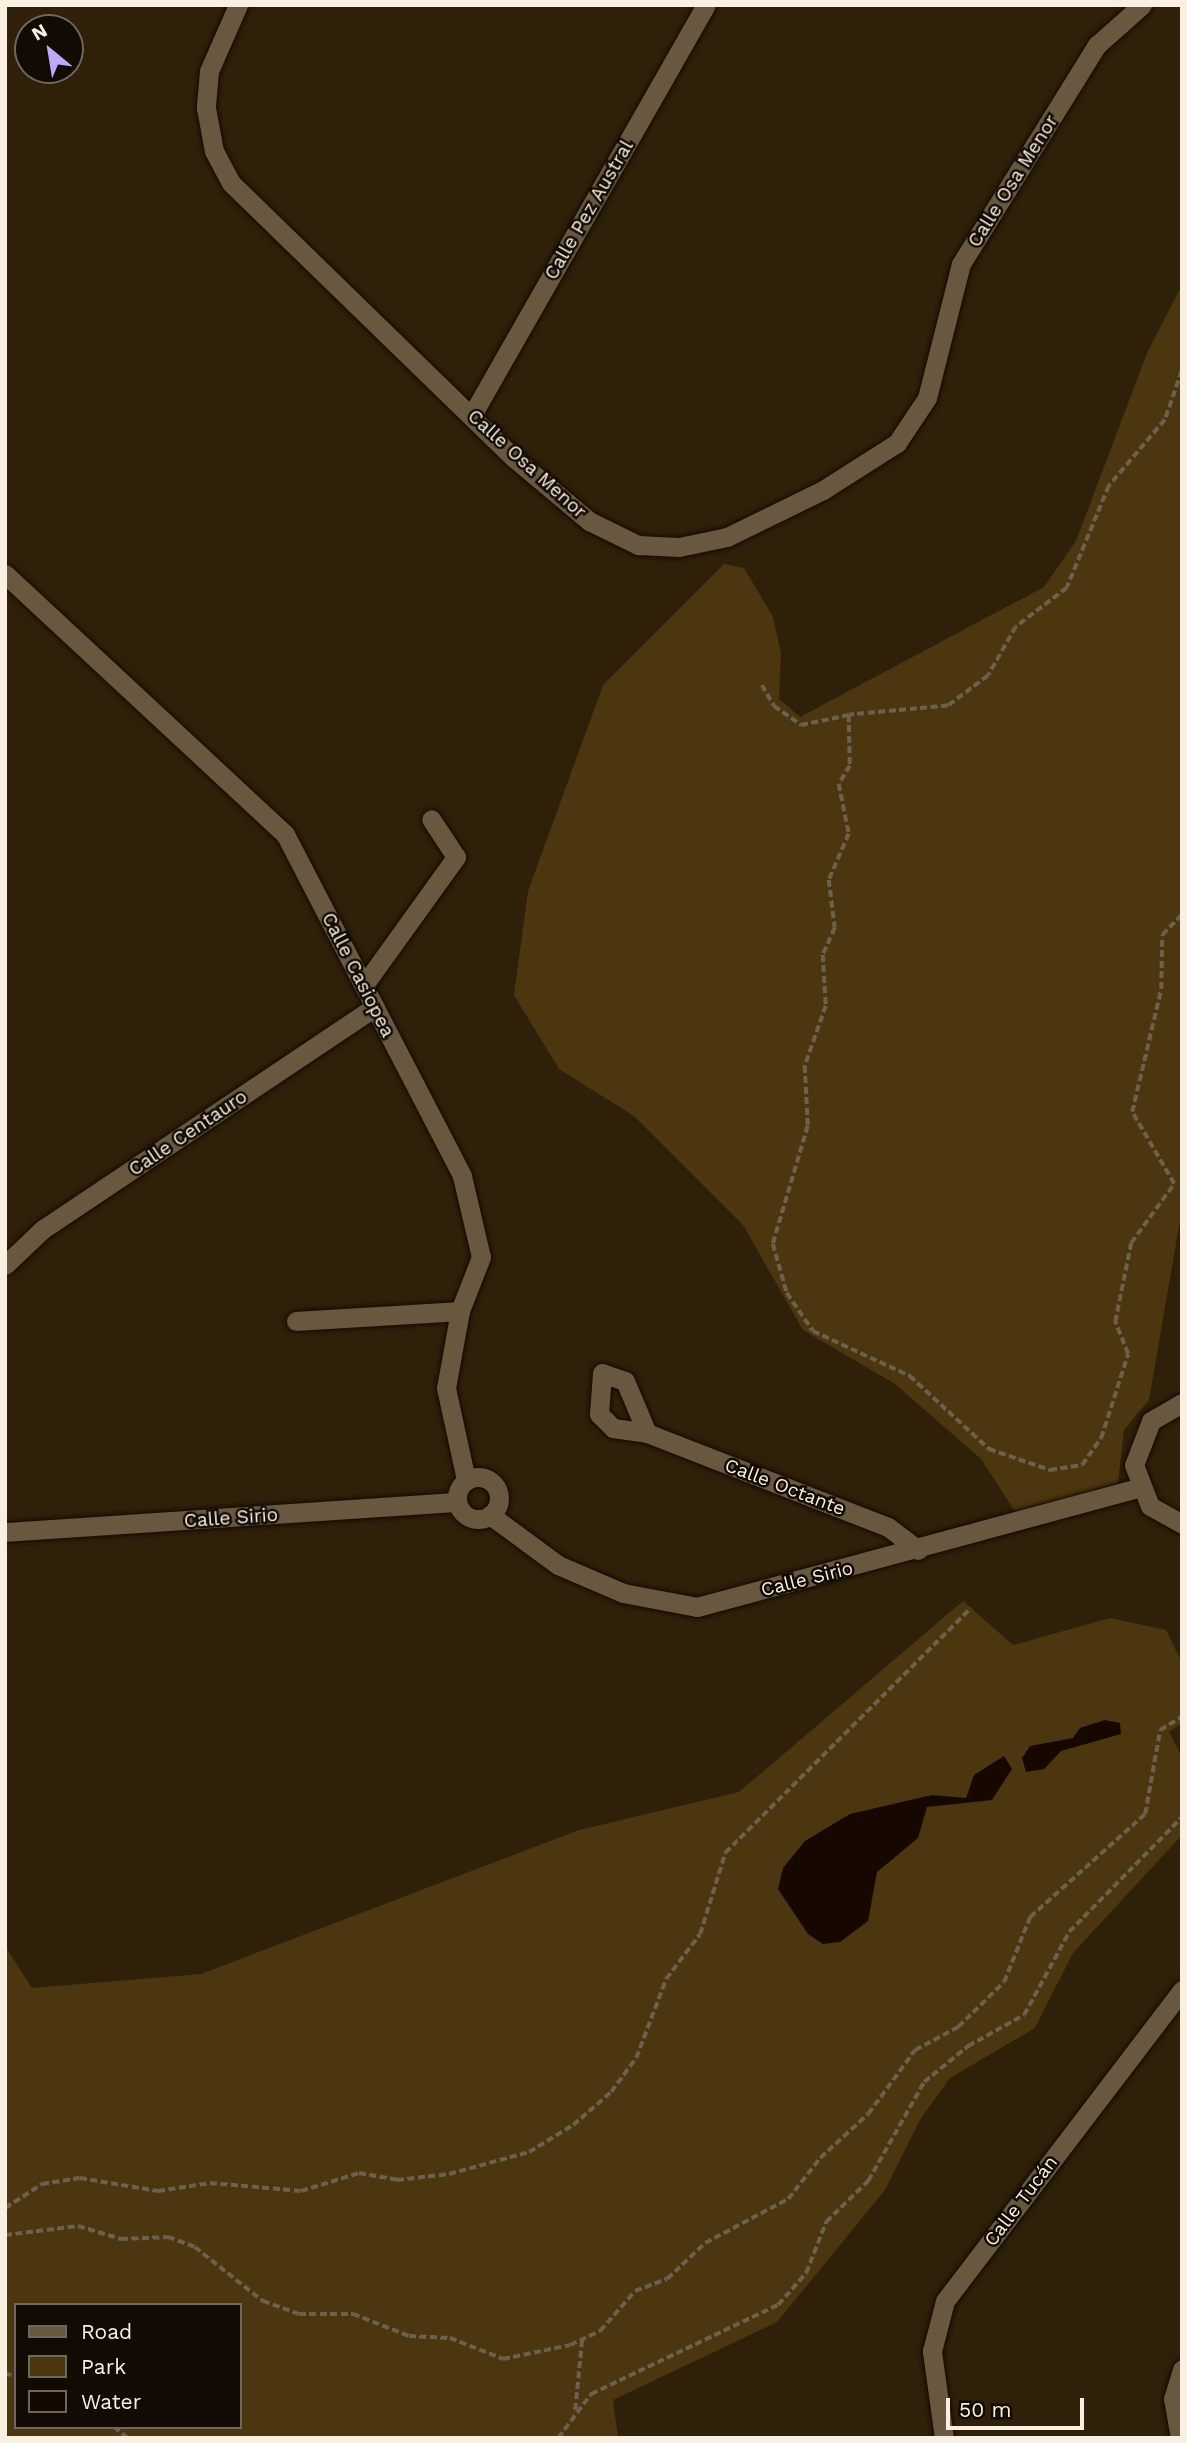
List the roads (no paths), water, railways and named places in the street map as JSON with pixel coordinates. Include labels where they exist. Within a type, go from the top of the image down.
[{"type":"street","name":"Calle Osa Menor","points":[[238,5],[209,71],[206,108],[214,150],[231,183],[472,415],[589,520],[638,545],[679,547],[727,537],[823,490],[897,443],[927,398],[961,264],[1097,45],[1142,5]]},
{"type":"street","name":"Calle Pez Austral","points":[[472,415],[706,5]]},
{"type":"street","name":"Calle Casiopea","points":[[5,574],[285,834],[462,1176],[481,1257],[460,1311],[446,1388],[466,1480]]},
{"type":"street","points":[[364,985],[456,857],[431,820]]},
{"type":"street","name":"Calle Centauro","points":[[5,1265],[43,1229],[376,1007]]},
{"type":"street","points":[[296,1321],[460,1311]]},
{"type":"street","points":[[1182,1403],[1150,1421],[1138,1441],[1139,1488],[1150,1506],[1182,1524]]},
{"type":"street","name":"Calle Octante","points":[[647,1433],[888,1527],[918,1550]]},
{"type":"street","points":[[482,1477],[495,1486],[499,1502],[490,1515],[474,1519],[457,1502],[466,1480],[482,1477]]},
{"type":"street","name":"Calle Sirio","points":[[490,1515],[558,1565],[623,1593],[697,1607],[918,1550],[1139,1488]]},
{"type":"street","name":"Calle Sirio","points":[[5,1532],[457,1502]]},
{"type":"street","name":"Calle Tucán","points":[[944,2438],[932,2351],[945,2301],[1182,1990]]},
{"type":"street","points":[[1180,2438],[1173,2399],[1182,2369]]},
{"type":"water","points":[[1105,1720],[1120,1723],[1121,1734],[1061,1751],[1044,1769],[1026,1772],[1022,1758],[1030,1746],[1073,1738],[1080,1728]]},
{"type":"water","points":[[1004,1756],[1012,1769],[992,1800],[927,1807],[918,1838],[877,1872],[868,1921],[840,1942],[823,1944],[808,1934],[778,1889],[783,1868],[805,1841],[850,1814],[932,1795],[966,1798],[974,1775]]}]
